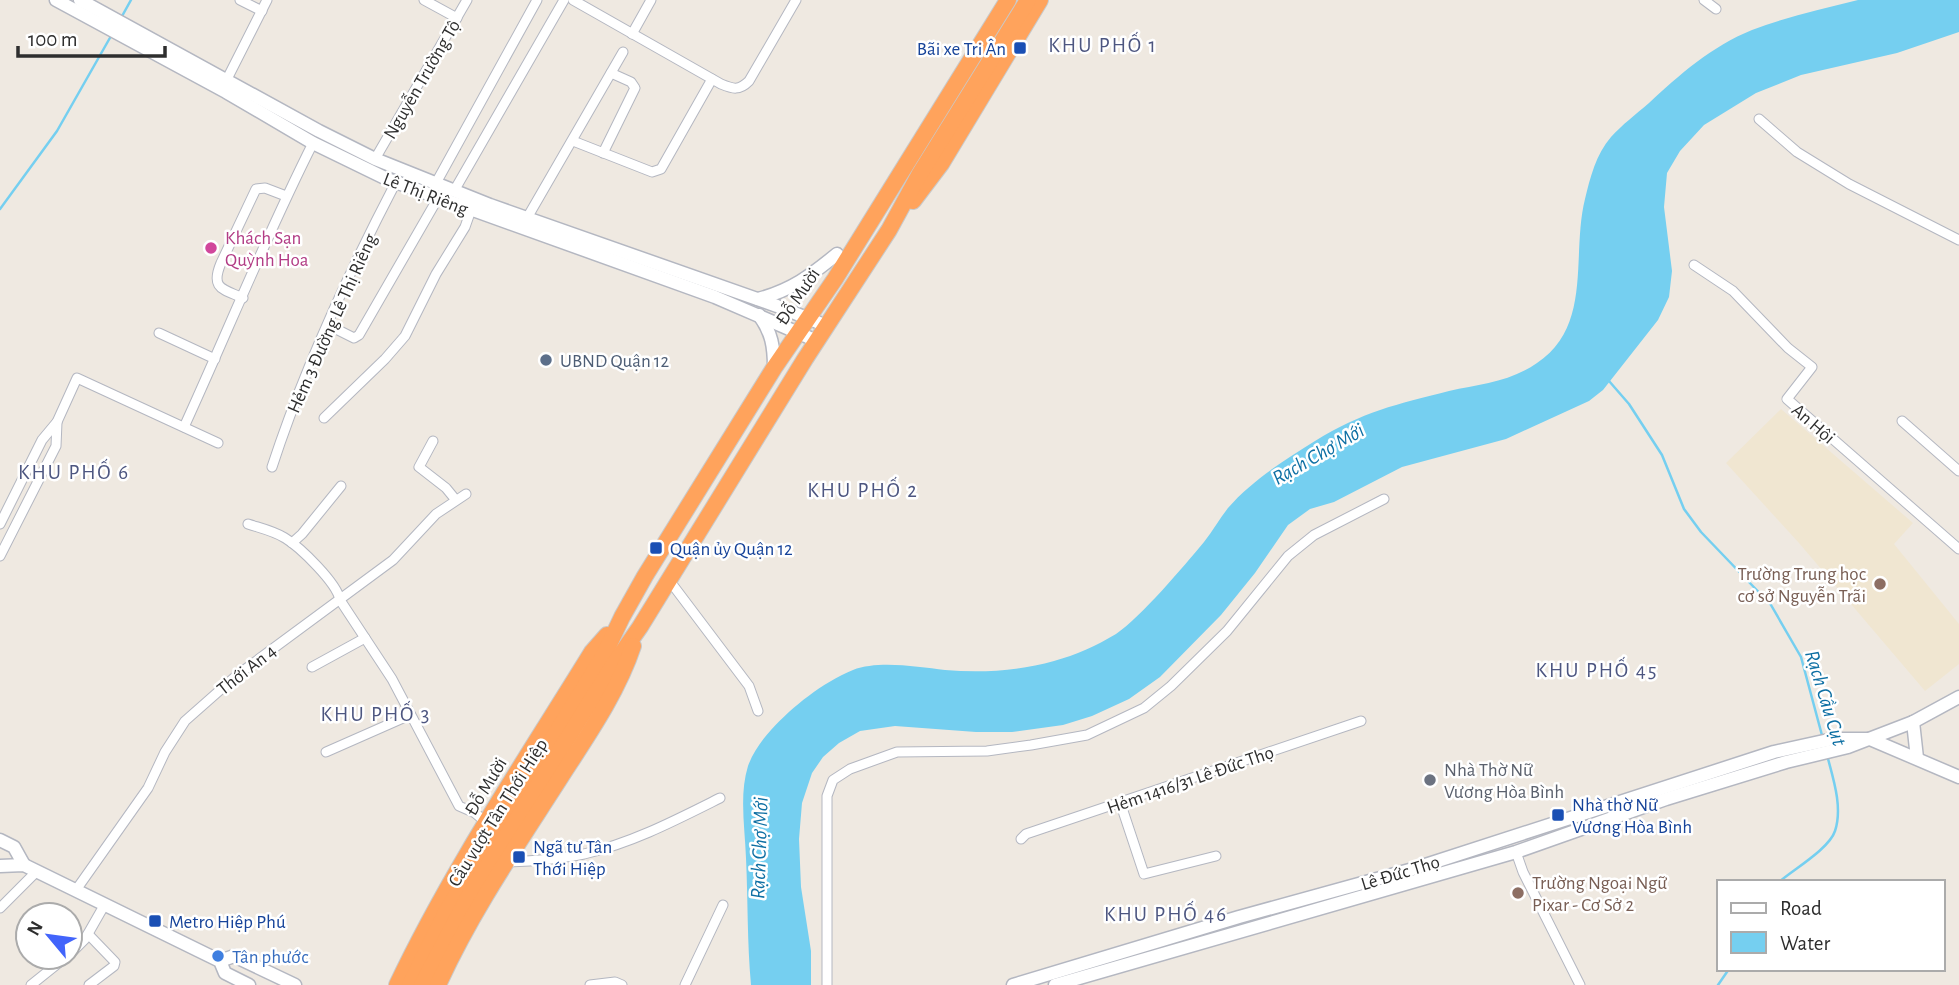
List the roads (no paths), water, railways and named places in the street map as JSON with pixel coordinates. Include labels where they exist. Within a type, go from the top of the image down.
[{"type":"highway","name":"Đỗ Mười","points":[[838,254],[995,0]]},
{"type":"highway","name":"Đỗ Mười","points":[[397,985],[432,916],[592,652],[622,617],[774,368],[835,279],[1008,0]]},
{"type":"highway","points":[[608,661],[640,627],[889,230],[919,175],[1028,0]]},
{"type":"highway","points":[[889,230],[941,164],[1040,0]]},
{"type":"highway","points":[[835,279],[838,254]]},
{"type":"highway","name":"Đỗ Mười","points":[[608,661],[622,617]]},
{"type":"highway","points":[[441,982],[508,862],[624,673],[640,627]]},
{"type":"highway","name":"Cầu vượt Tân Thới Hiệp","points":[[410,985],[458,893],[608,661]]},
{"type":"highway","name":"Cầu vượt Tân Thới Hiệp","points":[[422,985],[470,894],[608,661]]},
{"type":"main road","name":"Lê Thị Riêng","points":[[56,0],[99,11]]},
{"type":"main road","name":"Lê Thị Riêng","points":[[80,0],[130,33],[375,159],[527,218],[827,326]]},
{"type":"main road","name":"Lê Thị Riêng","points":[[225,84],[313,143],[396,182],[715,297],[798,332],[814,346]]},
{"type":"main road","points":[[757,299],[780,293],[801,283],[838,254]]},
{"type":"main road","points":[[758,315],[770,333],[774,345],[774,368]]},
{"type":"main road","points":[[1785,756],[1870,739],[1913,722],[1959,697]]},
{"type":"main road","points":[[1913,722],[1917,758]]},
{"type":"main road","points":[[1890,731],[1917,758]]},
{"type":"main road","points":[[1870,739],[1959,777]]},
{"type":"main road","name":"Lê Đức Thọ","points":[[1013,985],[1506,839],[1683,781],[1785,756]]},
{"type":"main road","name":"Lê Đức Thọ","points":[[1055,985],[1516,852],[1785,756]]},
{"type":"main road","points":[[1506,839],[1516,852]]},
{"type":"main road","points":[[0,840],[14,847],[24,865]]},
{"type":"main road","points":[[0,866],[24,865],[37,871],[105,904],[249,985]]},
{"type":"main road","points":[[1264,911],[1269,924]]},
{"type":"main road","points":[[224,973],[234,956],[295,985]]},
{"type":"street","points":[[240,0],[261,11]]},
{"type":"street","points":[[225,84],[267,0]]},
{"type":"street","points":[[424,0],[457,18]]},
{"type":"street","name":"Nguyễn Trường Tộ","points":[[375,159],[467,0]]},
{"type":"street","points":[[436,183],[537,0]]},
{"type":"street","points":[[454,191],[565,0]]},
{"type":"street","points":[[573,0],[712,79],[740,89],[749,81],[796,0]]},
{"type":"street","points":[[632,34],[651,0]]},
{"type":"street","points":[[1705,1],[1716,9]]},
{"type":"street","points":[[527,218],[623,52]]},
{"type":"street","points":[[603,153],[635,89],[631,82],[611,73]]},
{"type":"street","points":[[573,141],[652,172],[661,169],[712,79]]},
{"type":"street","points":[[1759,119],[1797,152],[1849,184],[1959,240]]},
{"type":"street","points":[[184,428],[286,197],[313,143]]},
{"type":"street","name":"Hẻm 3 Đường Lê Thị Riêng","points":[[272,467],[308,368],[364,244],[396,182]]},
{"type":"street","points":[[243,299],[220,287],[216,275],[221,263],[256,189],[265,188],[286,197]]},
{"type":"street","points":[[328,325],[354,338],[359,335],[438,198]]},
{"type":"street","points":[[324,418],[405,336],[431,284],[465,227],[471,210]]},
{"type":"street","name":"An Hội","points":[[1694,264],[1733,292],[1788,348],[1812,367],[1787,399],[1959,549]]},
{"type":"street","points":[[159,333],[215,359]]},
{"type":"street","points":[[0,524],[42,440],[57,422],[77,378],[218,443]]},
{"type":"street","points":[[1902,421],[1959,471]]},
{"type":"street","points":[[0,556],[56,446],[57,422]]},
{"type":"street","points":[[433,441],[419,467],[446,488],[455,499]]},
{"type":"street","points":[[292,542],[302,534],[341,486]]},
{"type":"street","name":"Thới An 4","points":[[76,890],[148,788],[165,752],[185,721],[236,676],[393,559],[436,514],[466,494]]},
{"type":"street","points":[[827,985],[827,796],[833,780],[850,769],[897,752],[987,751],[1087,735],[1144,708],[1171,686],[1227,631],[1288,556],[1314,535],[1384,499]]},
{"type":"street","points":[[248,524],[292,542],[324,574],[392,679],[459,806],[475,813],[487,823]]},
{"type":"street","points":[[669,580],[748,686],[758,711]]},
{"type":"street","points":[[312,667],[365,638]]},
{"type":"street","points":[[326,752],[410,715]]},
{"type":"street","name":"Hẻm 1416/31 Lê Đức Thọ","points":[[1021,839],[1026,834],[1361,721]]},
{"type":"street","points":[[508,862],[545,860],[585,853],[657,829],[720,798]]},
{"type":"street","points":[[1120,802],[1144,874],[1216,856]]},
{"type":"street","points":[[1516,852],[1523,872],[1580,985]]},
{"type":"street","points":[[0,908],[37,871]]},
{"type":"street","points":[[84,938],[105,904]]},
{"type":"street","points":[[685,985],[723,905]]},
{"type":"street","points":[[88,934],[115,962],[114,966],[89,985]]},
{"type":"street","points":[[31,985],[48,971]]},
{"type":"street","points":[[590,985],[615,982],[622,985]]},
{"type":"water","name":"Rạch Chợ Mới","points":[[1858,0],[1959,0],[1959,32],[1897,53],[1801,75],[1756,93],[1704,125],[1680,151],[1667,173],[1664,207],[1672,271],[1669,297],[1658,320],[1603,390],[1589,401],[1506,439],[1402,467],[1334,502],[1310,509],[1288,525],[1255,573],[1221,615],[1160,677],[1129,699],[1092,716],[1063,725],[1012,732],[895,726],[860,731],[839,743],[823,757],[812,773],[802,803],[799,839],[801,887],[811,951],[811,985],[751,985],[743,812],[745,777],[758,747],[789,712],[830,681],[863,667],[886,665],[959,671],[1000,670],[1054,661],[1093,646],[1116,634],[1150,604],[1204,542],[1237,498],[1269,471],[1304,448],[1348,423],[1380,410],[1505,378],[1537,363],[1555,348],[1566,330],[1573,310],[1585,199],[1591,175],[1611,137],[1684,72],[1723,44],[1765,25]]},
{"type":"waterway","points":[[121,18],[131,0]]},
{"type":"waterway","points":[[0,209],[57,131],[111,36]]},
{"type":"waterway","name":"Rạch Cầu Cụt","points":[[1609,381],[1629,404],[1662,455],[1684,509],[1701,532],[1771,605],[1801,657],[1823,739]]},
{"type":"waterway","name":"Rạch Cầu Cụt","points":[[1782,880],[1819,852],[1835,831],[1838,802],[1827,755]]},
{"type":"waterway","name":"Rạch Cầu Cụt","points":[[1718,985],[1728,971]]},
{"type":"place","name":"Bãi xe Tri Ân","points":[[1020,48]]},
{"type":"place","name":"Khách Sạn Quỳnh Hoa","points":[[211,248]]},
{"type":"place","name":"UBND Quận 12","points":[[546,360]]},
{"type":"place","name":"Quận ủy Quận 12","points":[[656,548]]},
{"type":"place","name":"Trường Trung học cơ sở Nguyễn Trãi","points":[[1880,584]]},
{"type":"place","name":"Nhà Thờ Nữ Vương Hòa Bình","points":[[1430,780]]},
{"type":"place","name":"Nhà thờ Nữ Vương Hòa Bình","points":[[1558,815]]},
{"type":"place","name":"Ngã tư Tân Thới Hiệp","points":[[519,857]]},
{"type":"place","name":"Trường Ngoại Ngữ Pixar - Cơ Sở 2","points":[[1518,893]]},
{"type":"place","name":"Metro Hiệp Phú","points":[[155,921]]},
{"type":"place","name":"Tân phước","points":[[218,956]]},
{"type":"district","name":"KHU PHỐ 1","points":[[1103,45]]},
{"type":"district","name":"KHU PHỐ 6","points":[[74,472]]},
{"type":"district","name":"KHU PHỐ 2","points":[[863,490]]},
{"type":"district","name":"KHU PHỐ 45","points":[[1597,670]]},
{"type":"district","name":"KHU PHỐ 3","points":[[376,714]]},
{"type":"district","name":"KHU PHỐ 46","points":[[1166,914]]}]
